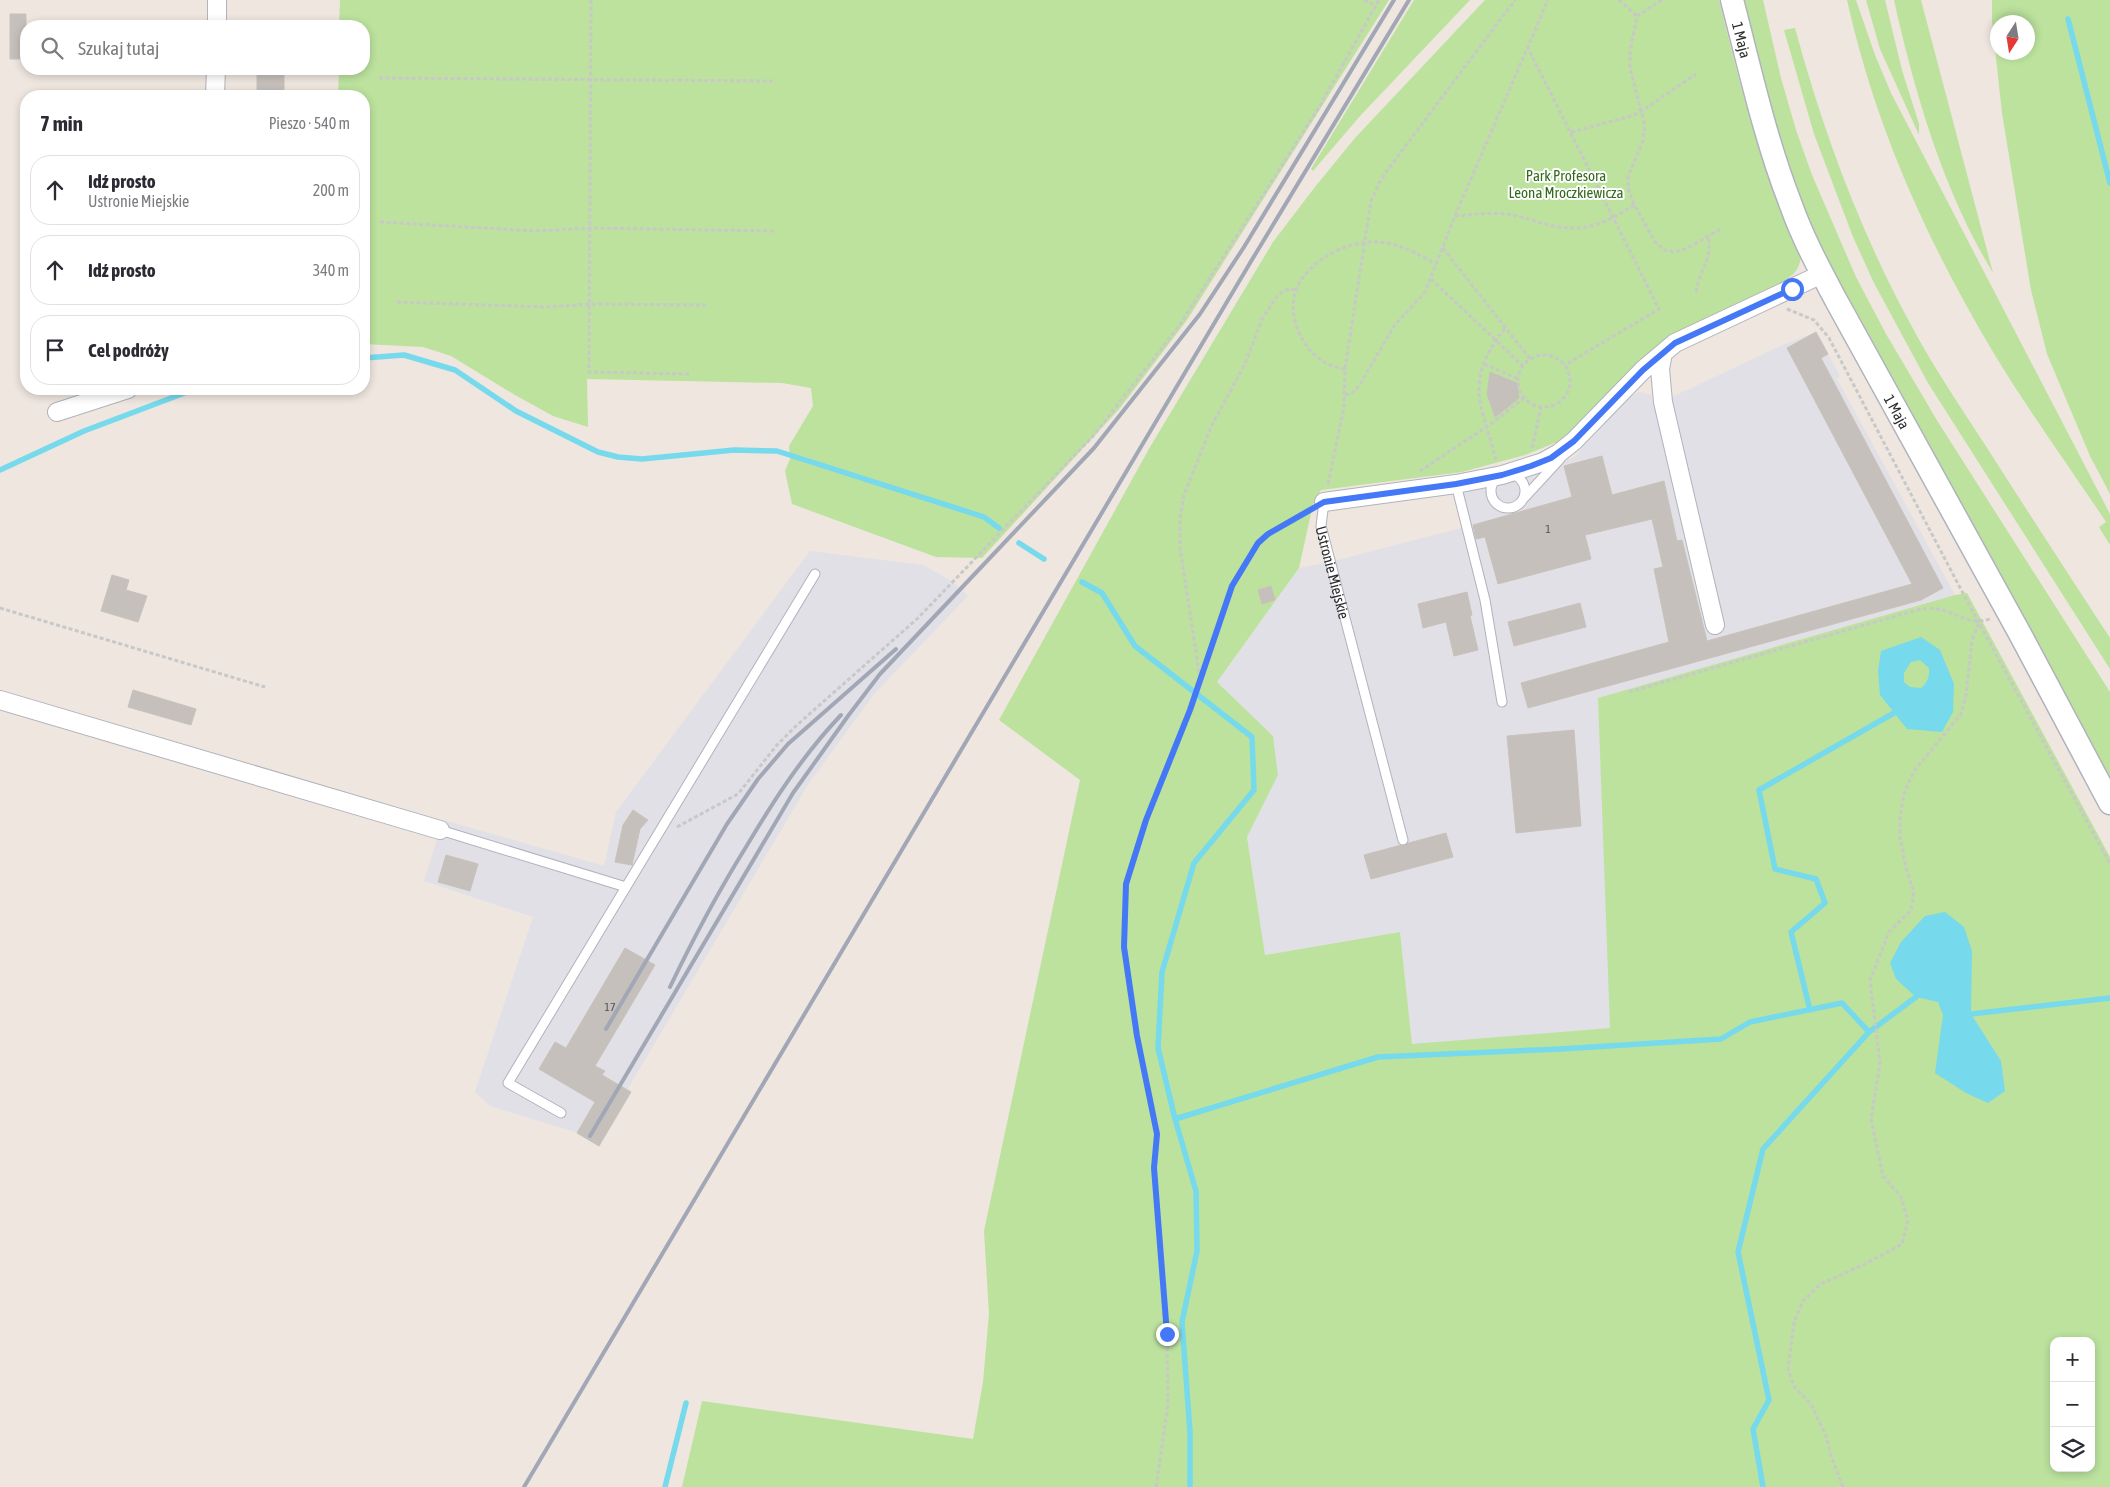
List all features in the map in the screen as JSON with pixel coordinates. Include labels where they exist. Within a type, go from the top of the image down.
[{"type":"street","points":[[217,0],[217,20]]},
{"type":"street","name":"1 Maja","points":[[1732,0],[1766,132],[1778,170],[1791,208],[1822,274],[2110,803]]},
{"type":"street","points":[[215,90],[216,75]]},
{"type":"street","points":[[1324,502],[1456,484],[1502,475],[1528,467],[1559,453],[1581,434],[1643,370],[1675,343],[1822,274]]},
{"type":"street","points":[[1663,353],[1660,369],[1663,402],[1715,625]]},
{"type":"street","points":[[57,412],[109,395]]},
{"type":"street","points":[[0,700],[440,830]]},
{"type":"lane","points":[[1525,498],[1525,486],[1519,477],[1514,474],[1502,475],[1497,478],[1491,487],[1496,503],[1512,508],[1517,506],[1525,498],[1581,434]]},
{"type":"lane","points":[[1456,484],[1485,600],[1502,702]]},
{"type":"lane","name":"Ustronie Miejskie","points":[[1324,502],[1321,526],[1403,840]]},
{"type":"lane","points":[[561,1113],[508,1083],[816,574]]},
{"type":"lane","points":[[440,830],[626,888]]},
{"type":"path","points":[[591,0],[590,372],[690,374]]},
{"type":"path","points":[[1364,0],[1376,6]]},
{"type":"path","points":[[655,839],[738,794],[777,745],[918,618],[1094,435],[1178,326],[1318,109],[1379,0]]},
{"type":"path","points":[[1156,1487],[1168,1404],[1167,1334],[1154,1168],[1157,1134],[1137,1036],[1124,947],[1126,884],[1146,820],[1190,710],[1232,586],[1258,543],[1268,534],[1324,502],[1344,407],[1346,369],[1371,201],[1379,183],[1515,0]]},
{"type":"path","points":[[1345,395],[1352,394],[1359,386],[1394,326],[1425,292],[1455,216],[1548,0]]},
{"type":"path","points":[[1620,0],[1637,16]]},
{"type":"path","points":[[1662,0],[1637,16],[1632,36],[1630,60],[1645,126],[1644,141],[1628,176],[1628,188],[1655,242],[1664,250],[1675,252],[1681,250],[1708,238],[1722,228]]},
{"type":"path","points":[[1527,46],[1659,309],[1565,365]]},
{"type":"path","points":[[1571,132],[1632,116],[1696,74]]},
{"type":"path","points":[[379,78],[774,80]]},
{"type":"path","points":[[1455,216],[1492,213],[1507,214],[1560,227],[1578,228],[1595,225],[1635,205]]},
{"type":"path","points":[[380,222],[536,231],[590,228],[774,231]]},
{"type":"path","points":[[1696,292],[1697,281],[1709,258],[1711,249],[1708,238]]},
{"type":"path","points":[[1346,369],[1333,367],[1319,359],[1306,346],[1298,332],[1293,310],[1296,289],[1306,274],[1319,260],[1338,250],[1364,242],[1394,244],[1411,250],[1436,264]]},
{"type":"path","points":[[1443,248],[1530,359]]},
{"type":"path","points":[[1430,279],[1523,366]]},
{"type":"path","points":[[1200,679],[1180,546],[1180,518],[1184,495],[1212,425],[1245,364],[1262,319],[1278,295],[1286,290],[1296,289]]},
{"type":"path","points":[[1776,296],[1784,308],[1814,320],[1829,338],[1979,622],[2110,864]]},
{"type":"path","points":[[397,302],[546,307],[590,304],[706,305]]},
{"type":"path","points":[[1502,475],[1496,460],[1488,426],[1482,413],[1478,388],[1484,364],[1495,341],[1505,328]]},
{"type":"path","points":[[1547,355],[1565,365],[1570,378],[1570,387],[1566,395],[1552,406],[1536,406],[1524,398],[1519,388],[1518,380],[1523,366],[1530,359],[1547,355]]},
{"type":"path","points":[[1484,364],[1518,378]]},
{"type":"path","points":[[1414,475],[1488,426],[1524,398]]},
{"type":"path","points":[[1528,467],[1541,407]]},
{"type":"path","points":[[1328,482],[1338,481]]},
{"type":"path","points":[[0,608],[265,687]]},
{"type":"path","points":[[1629,692],[1921,609],[1936,608],[1971,621],[1979,622],[2007,613]]},
{"type":"path","points":[[1843,1487],[1831,1456],[1826,1436],[1810,1404],[1795,1388],[1788,1370],[1789,1350],[1794,1322],[1803,1301],[1821,1284],[1865,1264],[1902,1244],[1905,1234],[1908,1220],[1906,1212],[1901,1197],[1883,1176],[1870,1119],[1880,1062],[1870,980],[1889,932],[1911,910],[1914,892],[1906,868],[1900,837],[1900,817],[1904,793],[1914,771],[1961,714],[1966,695],[1972,640],[1979,622]]},
{"type":"shaded area","points":[[1816,332],[1840,376],[1837,379],[1955,595],[1598,698],[1611,1028],[1412,1045],[1400,932],[1265,955],[1247,837],[1278,775],[1273,736],[1217,682],[1299,568],[1330,562],[1469,526],[1462,489],[1556,466],[1575,456],[1629,398],[1639,392],[1651,395],[1655,405],[1785,344]]},
{"type":"shaded area","points":[[810,551],[923,565],[952,581],[968,596],[875,693],[809,783],[598,1139],[490,1106],[475,1092],[533,917],[424,881],[443,820],[604,866],[616,812]]},
{"type":"green space","points":[[340,0],[1389,0],[1187,320],[1120,408],[982,558],[936,557],[792,504],[785,471],[790,459],[789,446],[813,406],[811,388],[782,383],[587,379],[588,427],[553,416],[451,356],[423,347],[370,344],[370,90],[338,90],[339,75],[370,75],[370,20],[339,20]]},
{"type":"green space","points":[[1414,0],[1470,0],[1360,116],[1313,171],[1311,169]]},
{"type":"green space","name":"Park Profesora Leona Mroczkiewicza","points":[[1485,0],[1719,0],[1753,129],[1787,223],[1801,253],[1801,258],[1796,270],[1783,282],[1668,337],[1576,428],[1557,442],[1525,455],[1462,472],[1321,490],[1313,504],[1299,568],[1217,682],[1273,736],[1278,775],[1247,837],[1265,955],[1400,932],[1412,1044],[1610,1028],[1598,698],[1967,593],[2110,857],[2110,1487],[682,1487],[702,1401],[973,1439],[983,1382],[989,1314],[984,1231],[1080,780],[999,720],[1150,447],[1273,242],[1355,138]]},
{"type":"green space","points":[[1741,0],[1763,0],[1781,78],[1796,130],[1812,175],[1856,277],[1886,334],[1938,422],[2110,692],[2110,786],[1819,247],[1775,130]]},
{"type":"green space","points":[[1847,0],[1856,0],[1875,55],[1891,93],[2110,514],[2110,545],[2099,527],[2106,522],[2006,374],[1946,268],[1925,225],[1906,182],[1872,93]]},
{"type":"green space","points":[[1866,0],[1885,0],[1902,70],[1919,124],[1919,135],[1880,49]]},
{"type":"green space","points":[[1894,0],[1921,0],[1993,273],[1959,209],[1945,175],[1921,106]]},
{"type":"green space","points":[[1992,0],[2110,0],[2110,494],[2090,456],[2047,354],[2031,290],[2002,113],[1996,60],[2035,60],[2035,15],[1992,15]]},
{"type":"green space","points":[[1795,28],[1830,142],[1874,252],[1938,372],[2110,638],[2110,669],[1928,383],[1874,283],[1853,237],[1814,134],[1784,30]]},
{"type":"water","points":[[1921,637],[1940,650],[1954,684],[1953,712],[1942,732],[1907,729],[1880,695],[1878,671],[1881,651]],"holes":[[[1920,660],[1929,668],[1928,679],[1921,688],[1910,687],[1904,682],[1904,673],[1911,662]]]},
{"type":"water","points":[[1945,912],[1964,927],[1972,951],[1971,1014],[2001,1061],[2005,1091],[1988,1103],[1966,1093],[1935,1073],[1943,1015],[1938,1002],[1916,997],[1896,979],[1890,963],[1901,942],[1925,916]]},
{"type":"building","points":[[10,14],[26,14],[26,20],[20,20],[20,59],[10,59]]},
{"type":"building","points":[[257,75],[284,75],[284,90],[257,90]]},
{"type":"building","points":[[1816,332],[1828,354],[1821,358],[1943,588],[1921,600],[1528,708],[1521,683],[1669,642],[1654,569],[1663,567],[1652,519],[1585,535],[1591,559],[1498,584],[1485,537],[1476,539],[1473,525],[1572,497],[1564,466],[1602,456],[1612,495],[1664,481],[1677,541],[1682,540],[1707,641],[1912,584],[1787,348]]},
{"type":"building","points":[[1490,372],[1517,383],[1519,398],[1495,417],[1487,394]]},
{"type":"building","points":[[112,575],[129,580],[126,590],[147,596],[138,622],[101,611]]},
{"type":"building","points":[[1271,586],[1275,600],[1262,604],[1258,590]]},
{"type":"building","points":[[1467,592],[1472,615],[1470,616],[1478,650],[1454,656],[1446,622],[1423,628],[1418,604]]},
{"type":"building","points":[[1580,603],[1586,627],[1514,646],[1508,622]]},
{"type":"building","points":[[133,690],[196,709],[191,725],[128,707]]},
{"type":"building","points":[[1574,730],[1581,826],[1516,833],[1507,736]]},
{"type":"building","points":[[633,810],[648,820],[640,829],[632,865],[615,862],[623,825]]},
{"type":"building","points":[[1446,833],[1453,857],[1371,879],[1364,855]]},
{"type":"building","points":[[446,855],[478,864],[470,891],[438,882]]},
{"type":"building","points":[[625,948],[655,965],[595,1066],[605,1071],[602,1075],[631,1092],[599,1146],[577,1133],[595,1102],[539,1069],[555,1042],[566,1048]]},
{"type":"waterway","points":[[2068,19],[2110,183]]},
{"type":"waterway","points":[[370,358],[404,355],[455,370],[516,411],[598,452],[618,457],[642,459],[734,450],[777,451],[984,517],[999,528]]},
{"type":"waterway","points":[[0,470],[84,431],[179,395]]},
{"type":"waterway","points":[[1019,543],[1044,559]]},
{"type":"waterway","points":[[1082,582],[1102,593],[1135,646],[1252,737],[1254,790],[1194,863],[1162,972],[1158,1048],[1175,1119],[1196,1191],[1197,1251],[1182,1322],[1190,1432],[1190,1487]]},
{"type":"waterway","points":[[1810,1010],[1791,932],[1825,903],[1816,879],[1775,869],[1759,790],[1894,713]]},
{"type":"waterway","points":[[1175,1119],[1378,1057],[1560,1049],[1721,1039],[1750,1022],[1842,1003],[1869,1032],[1916,997]]},
{"type":"waterway","points":[[1971,1014],[2110,998]]},
{"type":"waterway","points":[[1763,1487],[1753,1429],[1769,1400],[1738,1252],[1763,1149],[1869,1032]]},
{"type":"waterway","points":[[665,1487],[686,1403]]},
{"type":"railway","points":[[590,1136],[793,793],[880,674],[1094,448],[1200,314],[1244,247],[1394,0]]},
{"type":"railway","points":[[524,1487],[1250,263],[1409,0]]},
{"type":"railway","points":[[606,1029],[727,824],[758,779],[788,744],[896,649]]},
{"type":"railway","points":[[670,987],[716,898],[767,812],[814,746],[841,715]]},
{"type":"route","points":[[1167,1334],[1154,1168],[1157,1134],[1137,1036],[1124,947],[1126,884],[1146,820],[1190,710],[1238,572],[1258,543],[1268,534],[1324,502],[1456,484],[1502,475],[1551,458],[1574,441],[1643,370],[1675,343],[1792,289]]}]
